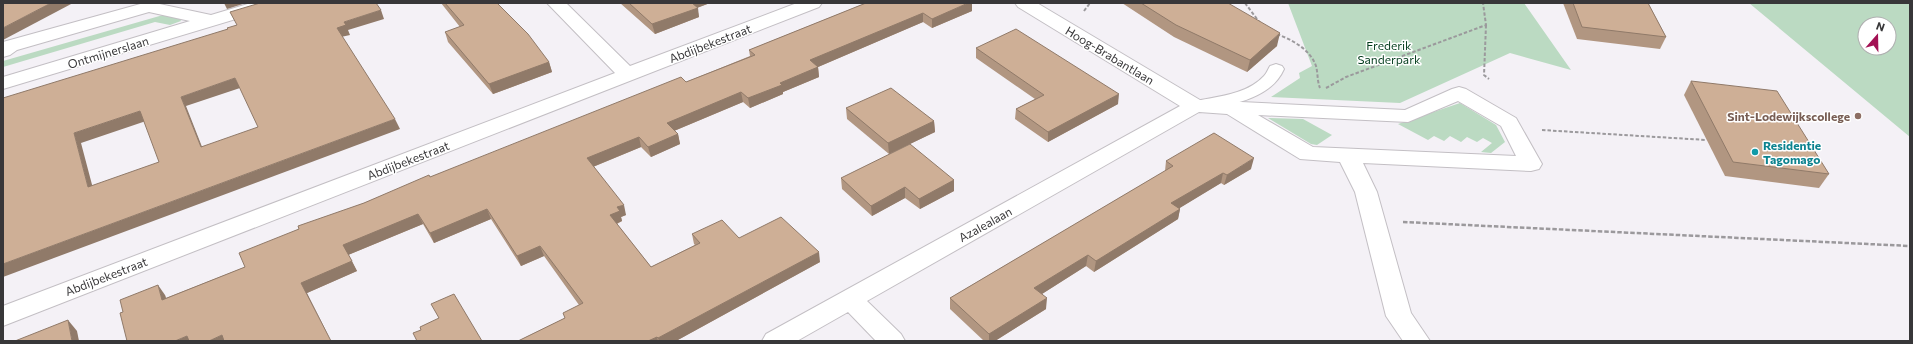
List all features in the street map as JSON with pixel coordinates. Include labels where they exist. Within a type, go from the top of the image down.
[{"type":"street","name":"Ontmijnerslaan","points":[[3,83],[270,3]]},
{"type":"street","points":[[556,3],[628,75]]},
{"type":"street","name":"Abdijbekestraat","points":[[3,316],[814,3]]},
{"type":"street","name":"Hoog-Brabantlaan","points":[[1024,3],[1196,106]]},
{"type":"street","name":"Ontmijnerslaan","points":[[3,51],[10,46],[149,7],[212,20]]},
{"type":"street","points":[[1196,106],[1408,116],[1459,93],[1509,122],[1531,164],[1308,154],[1232,108]]},
{"type":"street","name":"Azalealaan","points":[[775,341],[1196,106]]},
{"type":"street","points":[[1348,156],[1366,192],[1399,316],[1417,341]]},
{"type":"street","points":[[850,299],[892,341]]},
{"type":"lane","points":[[1196,106],[1244,96],[1272,79],[1276,69]]},
{"type":"path","points":[[1246,3],[1261,24]]},
{"type":"path","points":[[1483,3],[1486,25],[1484,75],[1489,79]]},
{"type":"path","points":[[1276,33],[1296,44],[1309,54],[1316,66],[1317,81],[1321,90],[1352,74],[1486,25]]},
{"type":"path","points":[[1512,128],[1706,140]]},
{"type":"path","points":[[1373,220],[1910,246]]},
{"type":"green space","name":"Frederik Sanderpark","points":[[1288,3],[1524,3],[1571,70],[1510,53],[1400,103],[1271,97],[1300,78],[1299,73],[1312,66]]},
{"type":"green space","points":[[1749,3],[1910,3],[1910,137]]},
{"type":"green space","points":[[163,15],[180,19],[181,21],[170,25],[155,22],[3,67],[3,61]]},
{"type":"green space","points":[[1460,103],[1496,125],[1505,142],[1491,153],[1481,152],[1492,143],[1483,138],[1477,142],[1467,137],[1461,142],[1450,136],[1444,141],[1434,136],[1428,140],[1398,124]]},
{"type":"green space","points":[[1268,118],[1303,119],[1332,135],[1317,145],[1311,144]]},
{"type":"building","points":[[3,3],[51,3],[3,28]]},
{"type":"building","points":[[260,3],[376,3],[381,10],[344,22],[346,25],[337,28],[395,119],[3,264],[3,98],[228,29],[227,28],[237,25],[230,12]],"holes":[[[235,78],[258,127],[201,147],[181,97]],[[140,111],[159,162],[88,187],[74,133]]]},
{"type":"building","points":[[445,3],[497,3],[528,34],[549,62],[489,84],[445,32],[464,25]]},
{"type":"building","points":[[629,3],[692,3],[698,8],[652,24]]},
{"type":"building","points":[[866,3],[968,3],[932,19],[923,13],[810,60],[818,67],[780,83],[782,85],[748,98],[741,92],[667,123],[678,134],[648,147],[639,137],[587,158],[624,205],[617,207],[620,211],[610,215],[651,267],[700,243],[692,234],[722,220],[739,238],[781,217],[819,252],[658,338],[657,337],[648,341],[518,341],[565,318],[563,313],[583,303],[540,246],[517,256],[487,209],[430,233],[418,214],[343,245],[352,261],[301,283],[331,341],[224,341],[222,335],[209,341],[189,341],[187,336],[175,341],[127,341],[120,313],[123,312],[120,300],[158,285],[162,300],[245,267],[239,253],[299,229],[298,226],[364,203],[429,175],[430,177],[681,77],[686,82],[755,55],[749,50]]},
{"type":"building","points":[[1141,3],[1228,3],[1280,33],[1250,60],[1176,25]]},
{"type":"building","points":[[1573,3],[1648,3],[1666,37],[1582,27]]},
{"type":"building","points":[[1016,29],[1119,94],[1048,132],[1016,109],[1044,95],[976,48]]},
{"type":"building","name":"Residentie Tagomago","points":[[1691,81],[1777,91],[1829,174],[1733,162]]},
{"type":"building","points":[[891,88],[934,121],[888,143],[846,108]]},
{"type":"building","points":[[1214,133],[1254,158],[1227,175],[1223,173],[1171,203],[1180,209],[1096,261],[1088,255],[1034,288],[1047,298],[989,334],[950,298],[1173,166],[1166,161]]},
{"type":"building","points":[[910,144],[954,180],[919,199],[905,187],[871,206],[841,178]]},
{"type":"building","points":[[454,294],[482,341],[417,341],[413,333],[421,330],[420,327],[439,318],[431,304]]},
{"type":"building","points":[[68,320],[72,341],[15,341]]},
{"type":"place","name":"Sint-Lodewijkscollege","points":[[1858,116]]},
{"type":"place","name":"Residentie Tagomago","points":[[1755,152]]}]
